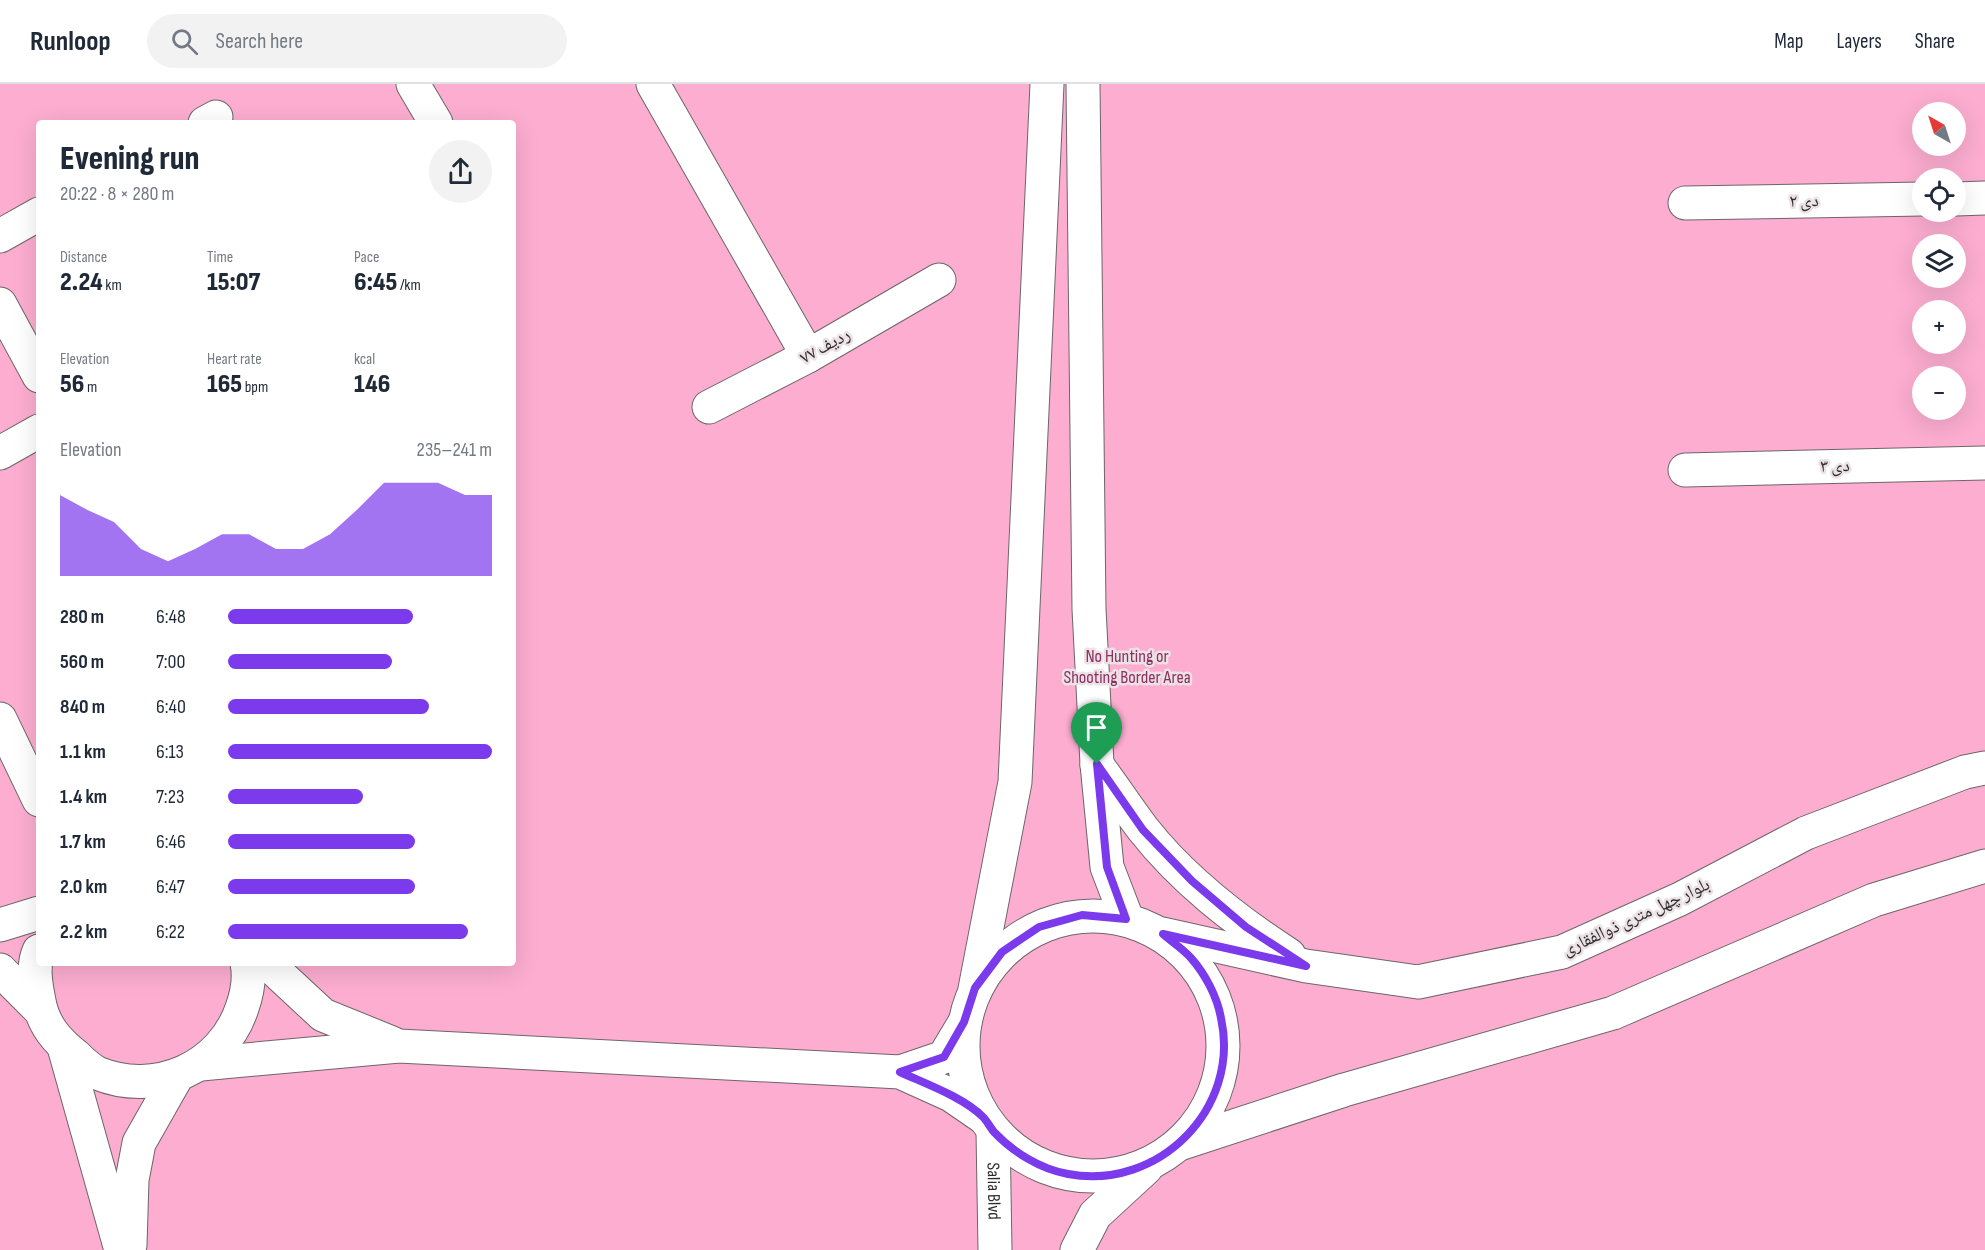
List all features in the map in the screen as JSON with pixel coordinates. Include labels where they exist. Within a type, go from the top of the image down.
[{"type":"main road","points":[[900,1072],[944,1057],[964,1022],[975,988],[1015,782],[1047,84]]},
{"type":"main road","points":[[1083,84],[1089,609],[1097,764],[1107,867],[1126,919]]},
{"type":"main road","points":[[660,86],[808,356]]},
{"type":"main road","points":[[1966,199],[1985,198]]},
{"type":"main road","name":"دی ۲","points":[[1685,203],[1912,199]]},
{"type":"main road","points":[[0,236],[36,216]]},
{"type":"main road","name":"ردیف ۷۷","points":[[709,407],[808,356],[939,280]]},
{"type":"main road","points":[[0,304],[36,370]]},
{"type":"main road","points":[[0,453],[36,433]]},
{"type":"main road","name":"دی ۳","points":[[1685,470],[1985,463]]},
{"type":"main road","points":[[0,719],[36,794]]},
{"type":"main road","points":[[1097,764],[1143,830],[1192,881],[1246,927],[1306,966]]},
{"type":"main road","name":"بلوار چهل متری ذوالفقاری","points":[[1163,934],[1306,966],[1418,982],[1563,952],[1680,899],[1806,833],[1965,772],[1985,768]]},
{"type":"main road","points":[[1179,1144],[1344,1090],[1613,1013],[1874,900],[1985,866]]},
{"type":"main road","points":[[0,925],[36,914]]},
{"type":"main road","points":[[975,988],[1002,952],[1039,927],[1082,915],[1126,919],[1163,934],[1190,956],[1209,985],[1221,1018],[1224,1052],[1218,1086],[1202,1118],[1179,1144],[1152,1162],[1095,1215],[1077,1250]]},
{"type":"main road","points":[[36,966],[35,984],[41,1011],[53,1036],[95,1072],[121,1080],[149,1082],[189,1070],[399,1046],[900,1072],[951,1095],[988,1124],[1014,1151],[1040,1165],[1067,1174],[1096,1176],[1125,1173],[1152,1162]]},
{"type":"main road","points":[[130,1250],[132,1180],[139,1143],[189,1070],[222,1045],[237,1022],[246,995],[247,966]]},
{"type":"main road","points":[[270,966],[323,1014],[399,1046]]},
{"type":"main road","points":[[0,970],[41,1011]]},
{"type":"main road","points":[[964,1022],[962,1055],[969,1087],[988,1124]]},
{"type":"main road","points":[[64,1047],[121,1250]]},
{"type":"main road","name":"Salia Blvd","points":[[988,1124],[995,1250]]},
{"type":"green space","name":"No Hunting or Shooting Border Area","points":[[0,84],[1985,84],[1985,1250],[0,1250]]},
{"type":"route","points":[[1097,764],[1143,830],[1192,881],[1246,927],[1306,966],[1163,934],[1190,956],[1209,985],[1221,1018],[1224,1052],[1218,1086],[1202,1118],[1179,1144],[1152,1162],[1125,1173],[1096,1176],[1067,1174],[1040,1165],[1014,1151],[993,1131],[983,1117],[951,1095],[900,1072],[944,1057],[964,1022],[975,988],[1002,952],[1039,927],[1082,915],[1126,919],[1107,867],[1097,764]]}]
